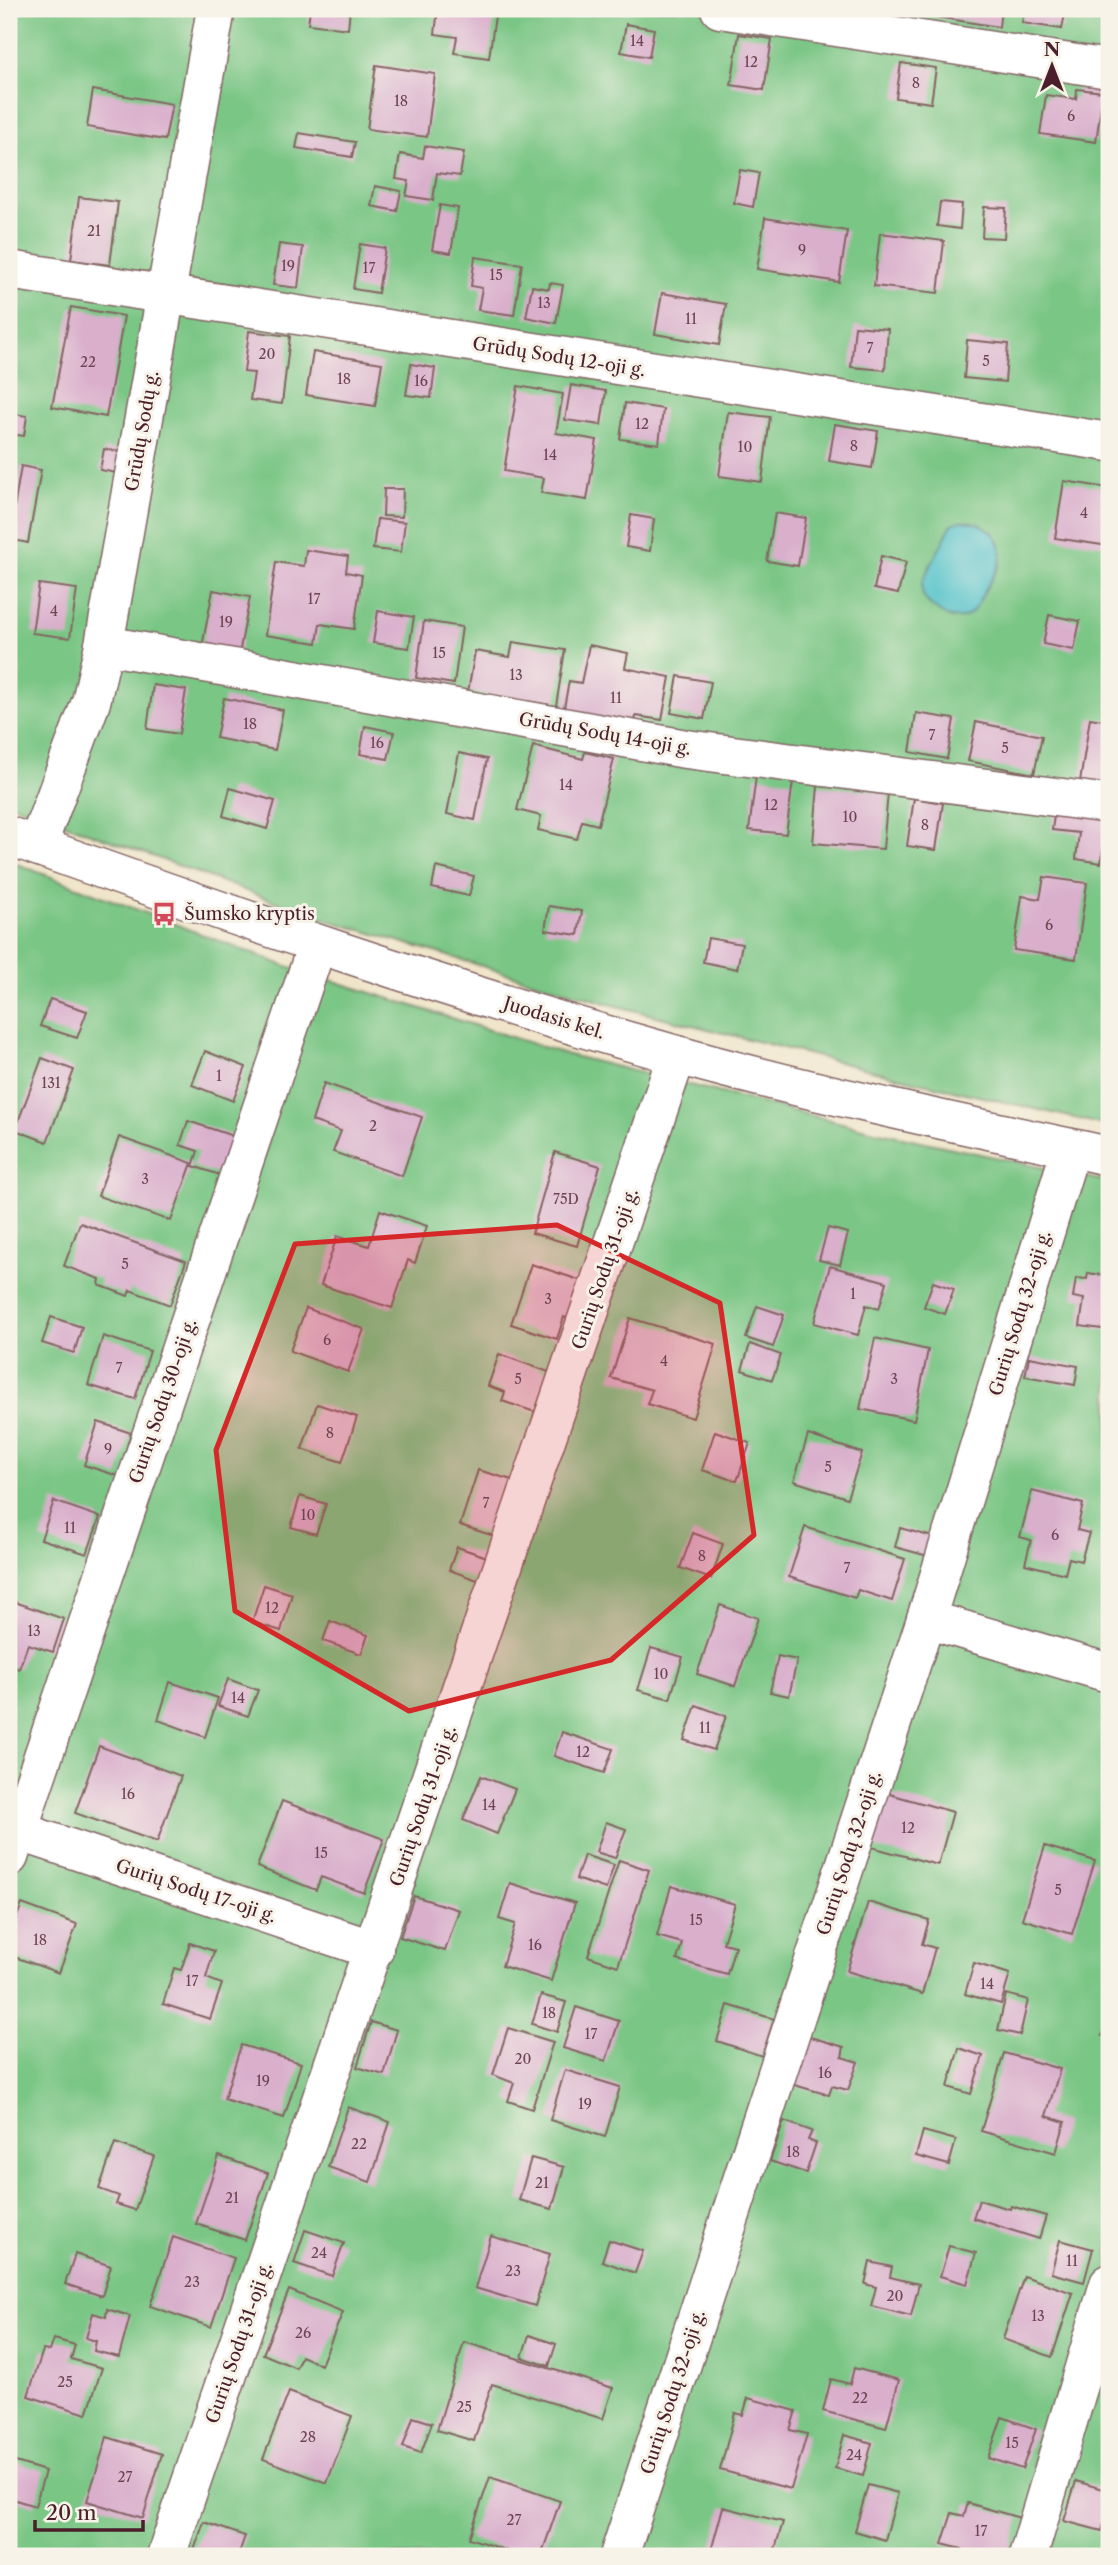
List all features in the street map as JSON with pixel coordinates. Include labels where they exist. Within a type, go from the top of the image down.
[{"type":"street","name":"Grūdų Sodų g.","points":[[16,839],[91,702],[104,645],[216,9]]},
{"type":"street","points":[[720,9],[1109,69]]},
{"type":"street","name":"Grūdų Sodų 12-oji g.","points":[[9,270],[1109,442]]},
{"type":"street","name":"Grūdų Sodų 14-oji g.","points":[[104,645],[686,749],[1109,804]]},
{"type":"street","name":"Juodasis kel.","points":[[16,839],[317,945],[677,1055],[867,1104],[1109,1156]]},
{"type":"street","name":"Gurių Sodų 30-oji g.","points":[[13,1844],[317,945]]},
{"type":"street","name":"Gurių Sodų 31-oji g.","points":[[166,2556],[677,1055]]},
{"type":"street","name":"Gurių Sodų 32-oji g.","points":[[619,2556],[926,1619],[1071,1148]]},
{"type":"street","points":[[926,1619],[1109,1673]]},
{"type":"street","name":"Gurių Sodų 17-oji g.","points":[[13,1844],[374,1950]]},
{"type":"street","points":[[1028,2556],[1109,2284]]},
{"type":"highlighted area","points":[[557,1225],[720,1303],[754,1535],[611,1660],[409,1711],[235,1611],[216,1450],[295,1244]]},
{"type":"green space","points":[[9,9],[1109,9],[1109,1126],[918,1082],[613,1005],[314,916],[9,803]]},
{"type":"green space","points":[[9,861],[283,965],[565,1054],[870,1130],[1109,1182],[1109,2556],[9,2556]]},
{"type":"water","points":[[961,521],[981,525],[992,532],[999,544],[1001,556],[996,571],[976,607],[966,617],[957,618],[944,615],[929,603],[923,595],[922,582],[952,524]]},
{"type":"building","points":[[310,9],[350,9],[348,29],[308,24]]},
{"type":"building","points":[[438,9],[496,9],[489,58],[454,53],[457,37],[435,34]]},
{"type":"building","points":[[937,9],[1001,9],[999,27],[936,17]]},
{"type":"building","points":[[1024,9],[1066,9],[1062,29],[1022,23]]},
{"type":"building","points":[[626,24],[654,29],[649,57],[621,52]]},
{"type":"building","points":[[739,34],[772,39],[764,90],[731,85]]},
{"type":"building","points":[[901,63],[936,68],[931,103],[896,98]]},
{"type":"building","points":[[376,65],[435,74],[427,137],[367,129]]},
{"type":"building","points":[[1077,89],[1103,92],[1096,142],[1040,134],[1046,95],[1076,99]]},
{"type":"building","points":[[93,90],[172,104],[165,140],[87,127]]},
{"type":"building","points":[[299,133],[355,142],[352,157],[296,148]]},
{"type":"building","points":[[425,146],[464,152],[460,176],[437,173],[433,200],[406,196],[409,181],[396,179],[400,154],[423,158]]},
{"type":"building","points":[[740,170],[759,173],[753,207],[734,203]]},
{"type":"building","points":[[375,186],[401,191],[397,211],[371,206]]},
{"type":"building","points":[[79,197],[118,202],[110,265],[71,260]]},
{"type":"building","points":[[940,202],[962,204],[960,229],[937,226]]},
{"type":"building","points":[[440,205],[458,208],[451,253],[432,250]]},
{"type":"building","points":[[984,207],[1006,208],[1004,238],[982,237]]},
{"type":"building","points":[[765,218],[847,231],[839,282],[757,269]]},
{"type":"building","points":[[880,233],[944,241],[938,293],[874,286]]},
{"type":"building","points":[[279,244],[303,247],[298,288],[273,285]]},
{"type":"building","points":[[360,244],[385,248],[378,293],[353,289]]},
{"type":"building","points":[[475,257],[522,264],[514,315],[478,310],[482,288],[471,286]]},
{"type":"building","points":[[550,283],[563,285],[556,323],[526,317],[532,286],[549,289]]},
{"type":"building","points":[[662,293],[726,304],[719,345],[655,334]]},
{"type":"building","points":[[71,307],[124,316],[106,417],[52,407]]},
{"type":"building","points":[[855,326],[888,329],[885,370],[851,367]]},
{"type":"building","points":[[249,331],[290,336],[282,404],[250,400],[254,373],[244,372]]},
{"type":"building","points":[[967,340],[1008,344],[1005,382],[964,378]]},
{"type":"building","points":[[313,352],[382,363],[375,406],[306,395]]},
{"type":"building","points":[[411,364],[435,368],[431,398],[406,395]]},
{"type":"building","points":[[571,385],[606,391],[601,425],[565,420]]},
{"type":"building","points":[[518,386],[563,394],[556,433],[597,440],[587,500],[541,493],[544,478],[504,471]]},
{"type":"building","points":[[625,403],[663,409],[659,444],[620,439]]},
{"type":"building","points":[[728,412],[770,417],[762,482],[719,476]]},
{"type":"building","points":[[9,413],[27,416],[24,436],[9,434]]},
{"type":"building","points":[[835,424],[878,431],[872,468],[829,461]]},
{"type":"building","points":[[104,449],[120,451],[117,473],[100,470]]},
{"type":"building","points":[[21,466],[41,470],[28,543],[9,539]]},
{"type":"building","points":[[1064,481],[1109,488],[1109,546],[1055,538]]},
{"type":"building","points":[[384,489],[403,489],[402,517],[383,516]]},
{"type":"building","points":[[775,513],[806,518],[798,566],[767,561]]},
{"type":"building","points":[[631,515],[654,519],[650,551],[626,547]]},
{"type":"building","points":[[377,519],[405,522],[401,552],[373,549]]},
{"type":"building","points":[[306,550],[348,556],[346,572],[362,575],[354,629],[320,624],[317,643],[265,635],[276,562],[304,566]]},
{"type":"building","points":[[881,556],[906,562],[898,594],[874,589]]},
{"type":"building","points":[[39,584],[77,589],[70,638],[32,633]]},
{"type":"building","points":[[213,590],[250,597],[239,654],[202,647]]},
{"type":"building","points":[[378,611],[414,617],[409,648],[373,643]]},
{"type":"building","points":[[1049,615],[1080,621],[1074,650],[1043,644]]},
{"type":"building","points":[[424,621],[462,627],[454,684],[416,678]]},
{"type":"building","points":[[513,642],[565,650],[556,706],[468,692],[475,651],[510,657]]},
{"type":"building","points":[[589,645],[628,653],[625,668],[670,677],[662,720],[636,716],[634,726],[563,713],[569,681],[581,683]]},
{"type":"building","points":[[678,676],[711,682],[704,719],[671,713]]},
{"type":"building","points":[[153,685],[186,690],[179,734],[147,729]]},
{"type":"building","points":[[224,698],[283,710],[275,750],[216,738]]},
{"type":"building","points":[[916,713],[954,719],[947,759],[910,752]]},
{"type":"building","points":[[1090,718],[1109,721],[1109,786],[1080,782]]},
{"type":"building","points":[[976,722],[1042,736],[1034,774],[968,761]]},
{"type":"building","points":[[365,726],[394,732],[388,759],[360,754]]},
{"type":"building","points":[[533,746],[583,759],[585,752],[614,759],[598,825],[582,821],[577,839],[538,830],[541,816],[517,810]]},
{"type":"building","points":[[459,753],[487,759],[475,820],[447,814]]},
{"type":"building","points":[[756,776],[793,781],[786,834],[749,830]]},
{"type":"building","points":[[818,786],[888,792],[883,849],[813,843]]},
{"type":"building","points":[[230,788],[275,801],[267,829],[223,816]]},
{"type":"building","points":[[914,798],[943,803],[936,850],[907,846]]},
{"type":"building","points":[[1055,808],[1108,816],[1101,863],[1076,859],[1079,833],[1052,830]]},
{"type":"building","points":[[436,867],[474,876],[469,896],[432,888]]},
{"type":"building","points":[[1044,877],[1087,883],[1076,959],[1014,950],[1022,896],[1040,899]]},
{"type":"building","points":[[549,906],[582,911],[578,935],[545,930]]},
{"type":"building","points":[[708,938],[742,944],[737,969],[703,962]]},
{"type":"building","points":[[50,999],[87,1011],[77,1038],[40,1026]]},
{"type":"building","points":[[205,1051],[246,1067],[233,1101],[192,1085]]},
{"type":"building","points":[[42,1058],[74,1070],[47,1142],[15,1130]]},
{"type":"building","points":[[324,1083],[422,1117],[402,1176],[333,1152],[341,1131],[312,1121]]},
{"type":"building","points":[[188,1121],[233,1136],[220,1175],[193,1166],[198,1151],[180,1145]]},
{"type":"building","points":[[119,1137],[192,1163],[171,1221],[98,1196]]},
{"type":"building","points":[[555,1152],[600,1166],[577,1246],[532,1233]]},
{"type":"building","points":[[380,1210],[427,1226],[415,1263],[408,1260],[392,1308],[321,1285],[337,1236],[369,1246]]},
{"type":"building","points":[[80,1223],[186,1261],[170,1305],[130,1290],[128,1296],[99,1285],[100,1279],[64,1266]]},
{"type":"building","points":[[828,1228],[848,1233],[840,1265],[819,1260]]},
{"type":"building","points":[[531,1264],[582,1281],[569,1319],[564,1317],[557,1339],[511,1324]]},
{"type":"building","points":[[830,1266],[887,1282],[879,1309],[866,1305],[858,1335],[814,1323]]},
{"type":"building","points":[[1088,1273],[1109,1276],[1109,1330],[1080,1326],[1084,1299],[1073,1297],[1076,1278],[1087,1279]]},
{"type":"building","points":[[933,1282],[954,1289],[945,1314],[924,1307]]},
{"type":"building","points":[[757,1306],[784,1315],[773,1347],[746,1338]]},
{"type":"building","points":[[306,1308],[364,1329],[348,1372],[290,1351]]},
{"type":"building","points":[[51,1317],[82,1327],[74,1353],[42,1343]]},
{"type":"building","points":[[630,1318],[716,1344],[693,1418],[647,1404],[652,1390],[611,1378]]},
{"type":"building","points":[[103,1336],[150,1351],[135,1399],[88,1385]]},
{"type":"building","points":[[875,1338],[928,1350],[914,1420],[860,1409]]},
{"type":"building","points":[[750,1344],[781,1355],[772,1380],[742,1370]]},
{"type":"building","points":[[499,1354],[549,1372],[535,1412],[502,1401],[505,1392],[488,1386]]},
{"type":"building","points":[[1029,1357],[1078,1366],[1075,1385],[1025,1376]]},
{"type":"building","points":[[317,1404],[357,1417],[342,1462],[302,1449]]},
{"type":"building","points":[[98,1422],[131,1433],[118,1476],[84,1465]]},
{"type":"building","points":[[715,1431],[750,1443],[737,1481],[702,1470]]},
{"type":"building","points":[[808,1435],[862,1453],[847,1498],[794,1481]]},
{"type":"building","points":[[478,1470],[512,1480],[494,1536],[460,1525]]},
{"type":"building","points":[[1032,1491],[1083,1504],[1077,1530],[1089,1533],[1081,1561],[1069,1558],[1065,1574],[1025,1564],[1031,1540],[1020,1537]]},
{"type":"building","points":[[300,1496],[326,1504],[316,1534],[291,1527]]},
{"type":"building","points":[[54,1501],[100,1517],[87,1554],[41,1539]]},
{"type":"building","points":[[805,1527],[905,1559],[892,1601],[858,1590],[855,1598],[789,1577]]},
{"type":"building","points":[[900,1528],[933,1537],[928,1556],[895,1547]]},
{"type":"building","points":[[693,1533],[723,1544],[711,1579],[680,1568]]},
{"type":"building","points":[[457,1547],[490,1558],[483,1582],[449,1570]]},
{"type":"building","points":[[264,1585],[292,1594],[281,1631],[252,1622]]},
{"type":"building","points":[[12,1601],[64,1619],[53,1652],[28,1644],[19,1669],[9,1665],[9,1607]]},
{"type":"building","points":[[720,1605],[758,1618],[735,1686],[697,1674]]},
{"type":"building","points":[[330,1621],[368,1635],[361,1654],[323,1641]]},
{"type":"building","points":[[651,1648],[683,1657],[670,1699],[638,1690]]},
{"type":"building","points":[[778,1656],[797,1660],[789,1696],[770,1692]]},
{"type":"building","points":[[228,1679],[258,1690],[248,1716],[218,1706]]},
{"type":"building","points":[[170,1682],[218,1698],[205,1737],[158,1720]]},
{"type":"building","points":[[696,1705],[726,1716],[714,1750],[684,1740]]},
{"type":"building","points":[[562,1732],[613,1749],[604,1773],[554,1756]]},
{"type":"building","points":[[99,1746],[181,1776],[157,1842],[75,1813]]},
{"type":"building","points":[[481,1776],[515,1789],[497,1834],[463,1820]]},
{"type":"building","points":[[879,1791],[953,1812],[938,1865],[864,1845]]},
{"type":"building","points":[[282,1801],[384,1839],[364,1893],[321,1877],[316,1890],[257,1867]]},
{"type":"building","points":[[606,1822],[626,1829],[615,1858],[596,1852]]},
{"type":"building","points":[[1045,1846],[1095,1861],[1072,1934],[1022,1919]]},
{"type":"building","points":[[584,1855],[614,1865],[606,1889],[576,1879]]},
{"type":"building","points":[[619,1860],[649,1870],[618,1966],[588,1956]]},
{"type":"building","points":[[510,1883],[575,1903],[551,1981],[502,1966],[515,1924],[499,1919]]},
{"type":"building","points":[[671,1886],[735,1904],[723,1943],[735,1946],[727,1974],[677,1960],[682,1943],[657,1936]]},
{"type":"building","points":[[414,1896],[459,1910],[445,1951],[400,1937]]},
{"type":"building","points":[[868,1902],[929,1920],[922,1944],[935,1948],[922,1994],[847,1971]]},
{"type":"building","points":[[22,1904],[77,1924],[59,1973],[9,1955],[9,1916],[16,1919]]},
{"type":"building","points":[[190,1943],[214,1951],[206,1978],[222,1984],[210,2019],[163,2004],[174,1968],[181,1970]]},
{"type":"building","points":[[974,1963],[1010,1974],[1001,2004],[965,1994]]},
{"type":"building","points":[[1006,1994],[1028,2000],[1020,2035],[998,2030]]},
{"type":"building","points":[[541,1995],[566,2002],[557,2032],[532,2024]]},
{"type":"building","points":[[728,2005],[774,2019],[762,2056],[717,2041]]},
{"type":"building","points":[[576,2007],[619,2021],[606,2061],[563,2048]]},
{"type":"building","points":[[1109,2013],[1109,2038],[1102,2036]]},
{"type":"building","points":[[371,2022],[397,2030],[384,2075],[357,2067]]},
{"type":"building","points":[[508,2028],[553,2042],[532,2109],[508,2101],[514,2083],[493,2075]]},
{"type":"building","points":[[807,2036],[844,2047],[842,2057],[858,2062],[848,2090],[832,2086],[829,2095],[791,2084]]},
{"type":"building","points":[[241,2045],[301,2063],[284,2118],[224,2099]]},
{"type":"building","points":[[959,2048],[983,2056],[971,2094],[948,2087]]},
{"type":"building","points":[[1004,2053],[1060,2069],[1046,2116],[1065,2122],[1056,2153],[981,2131]]},
{"type":"building","points":[[565,2070],[620,2087],[605,2137],[550,2120]]},
{"type":"building","points":[[348,2107],[390,2122],[370,2182],[328,2167]]},
{"type":"building","points":[[784,2121],[812,2131],[808,2140],[816,2143],[806,2173],[770,2161]]},
{"type":"building","points":[[923,2131],[956,2140],[949,2165],[916,2156]]},
{"type":"building","points":[[115,2143],[154,2156],[135,2210],[116,2204],[119,2196],[99,2189]]},
{"type":"building","points":[[219,2156],[268,2173],[245,2240],[196,2224]]},
{"type":"building","points":[[531,2158],[564,2167],[552,2209],[519,2200]]},
{"type":"building","points":[[979,2200],[1046,2216],[1039,2239],[973,2218]]},
{"type":"building","points":[[305,2230],[344,2243],[332,2276],[294,2263]]},
{"type":"building","points":[[491,2236],[550,2254],[535,2306],[475,2288]]},
{"type":"building","points":[[173,2237],[234,2258],[211,2327],[150,2306]]},
{"type":"building","points":[[609,2240],[643,2251],[635,2273],[602,2261]]},
{"type":"building","points":[[1060,2240],[1093,2249],[1084,2282],[1051,2273]]},
{"type":"building","points":[[949,2246],[976,2253],[967,2284],[940,2276]]},
{"type":"building","points":[[75,2254],[111,2266],[102,2296],[65,2284]]},
{"type":"building","points":[[870,2262],[892,2267],[890,2277],[919,2284],[911,2316],[871,2306],[876,2287],[865,2284]]},
{"type":"building","points":[[1024,2276],[1073,2293],[1052,2357],[1003,2339]]},
{"type":"building","points":[[289,2290],[343,2312],[321,2365],[301,2356],[296,2368],[263,2354]]},
{"type":"building","points":[[107,2309],[130,2316],[119,2357],[94,2351],[96,2341],[86,2338],[93,2313],[106,2317]]},
{"type":"building","points":[[529,2335],[556,2344],[549,2366],[522,2357]]},
{"type":"building","points":[[54,2339],[75,2345],[71,2359],[102,2368],[87,2414],[28,2396],[43,2350],[50,2351]]},
{"type":"building","points":[[464,2342],[613,2388],[603,2419],[492,2384],[474,2441],[437,2430]]},
{"type":"building","points":[[854,2368],[899,2380],[886,2428],[823,2411],[831,2379],[850,2384]]},
{"type":"building","points":[[289,2392],[352,2416],[327,2483],[263,2459]]},
{"type":"building","points":[[748,2398],[796,2411],[790,2430],[807,2434],[791,2489],[720,2470],[735,2413],[743,2415]]},
{"type":"building","points":[[413,2417],[432,2423],[421,2453],[403,2447]]},
{"type":"building","points":[[1002,2417],[1036,2429],[1022,2469],[988,2458]]},
{"type":"building","points":[[844,2435],[872,2443],[863,2476],[835,2468]]},
{"type":"building","points":[[107,2437],[162,2454],[143,2518],[87,2501]]},
{"type":"building","points":[[9,2460],[45,2471],[35,2506],[9,2498]]},
{"type":"building","points":[[490,2477],[560,2501],[541,2556],[522,2556],[469,2538]]},
{"type":"building","points":[[1076,2481],[1109,2491],[1109,2505],[1102,2531],[1064,2521]]},
{"type":"building","points":[[868,2485],[898,2493],[885,2540],[855,2531]]},
{"type":"building","points":[[968,2503],[1020,2518],[1008,2556],[959,2556],[962,2549],[942,2544],[952,2513],[964,2516]]},
{"type":"building","points":[[723,2507],[783,2522],[773,2556],[729,2556],[711,2551]]},
{"type":"building","points":[[204,2522],[245,2536],[238,2556],[192,2556]]},
{"type":"place","name":"Šumsko kryptis","points":[[164,914]]}]
